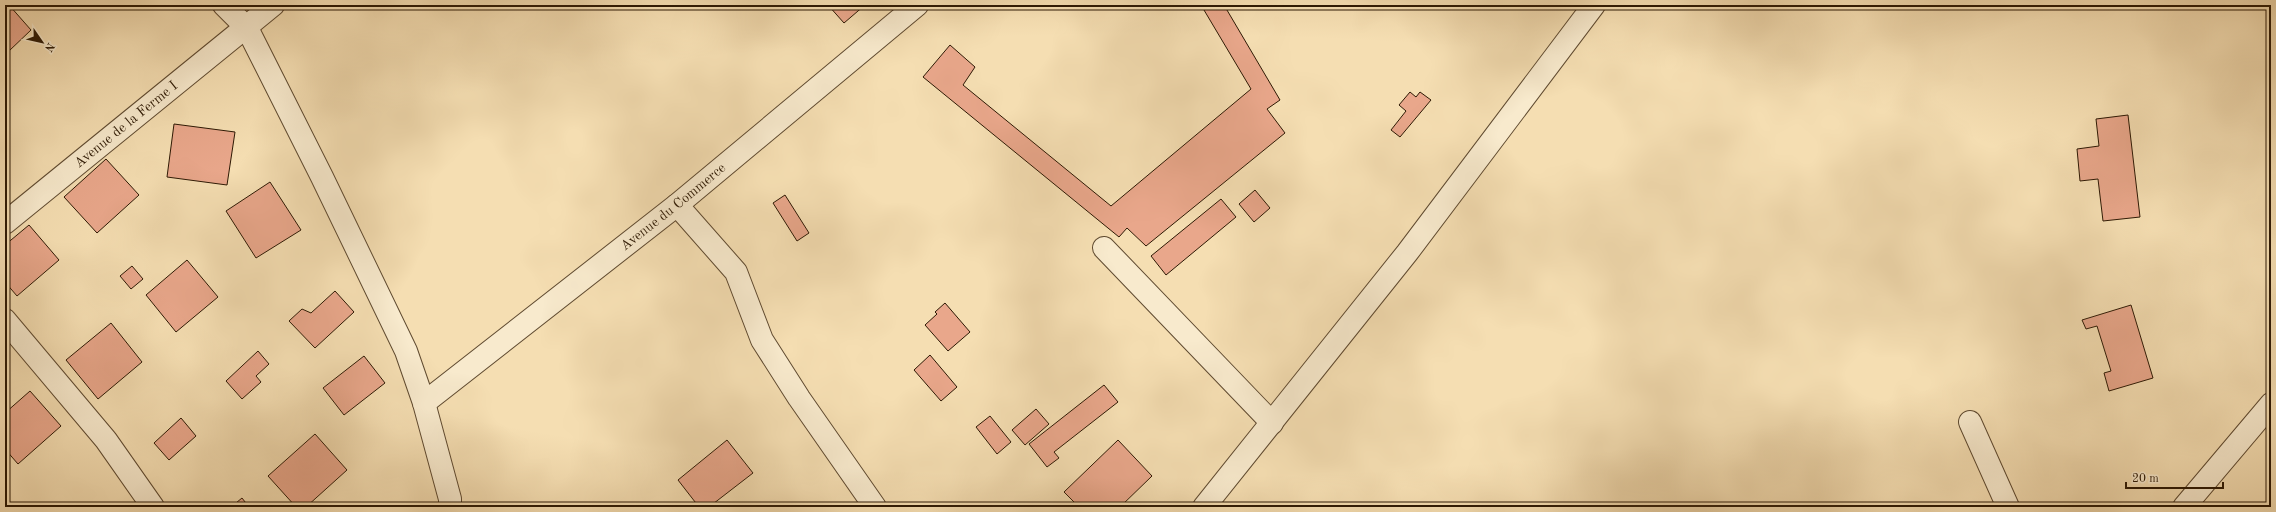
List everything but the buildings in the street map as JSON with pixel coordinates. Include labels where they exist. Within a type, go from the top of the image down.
[{"type":"street","points":[[224,5],[247,28],[322,177],[402,344],[424,403],[450,499],[450,507]]},
{"type":"street","name":"Avenue de la Ferme I","points":[[5,223],[247,28],[273,5]]},
{"type":"street","name":"Avenue du Commerce","points":[[424,403],[677,205],[917,5]]},
{"type":"street","points":[[1204,507],[1407,253],[1594,5]]},
{"type":"street","points":[[677,205],[736,272],[762,340],[799,398],[876,507]]},
{"type":"street","points":[[1104,248],[1272,422]]},
{"type":"street","points":[[5,320],[106,440],[153,507]]},
{"type":"street","points":[[2184,507],[2271,404]]},
{"type":"street","points":[[1970,422],[2008,507]]}]
